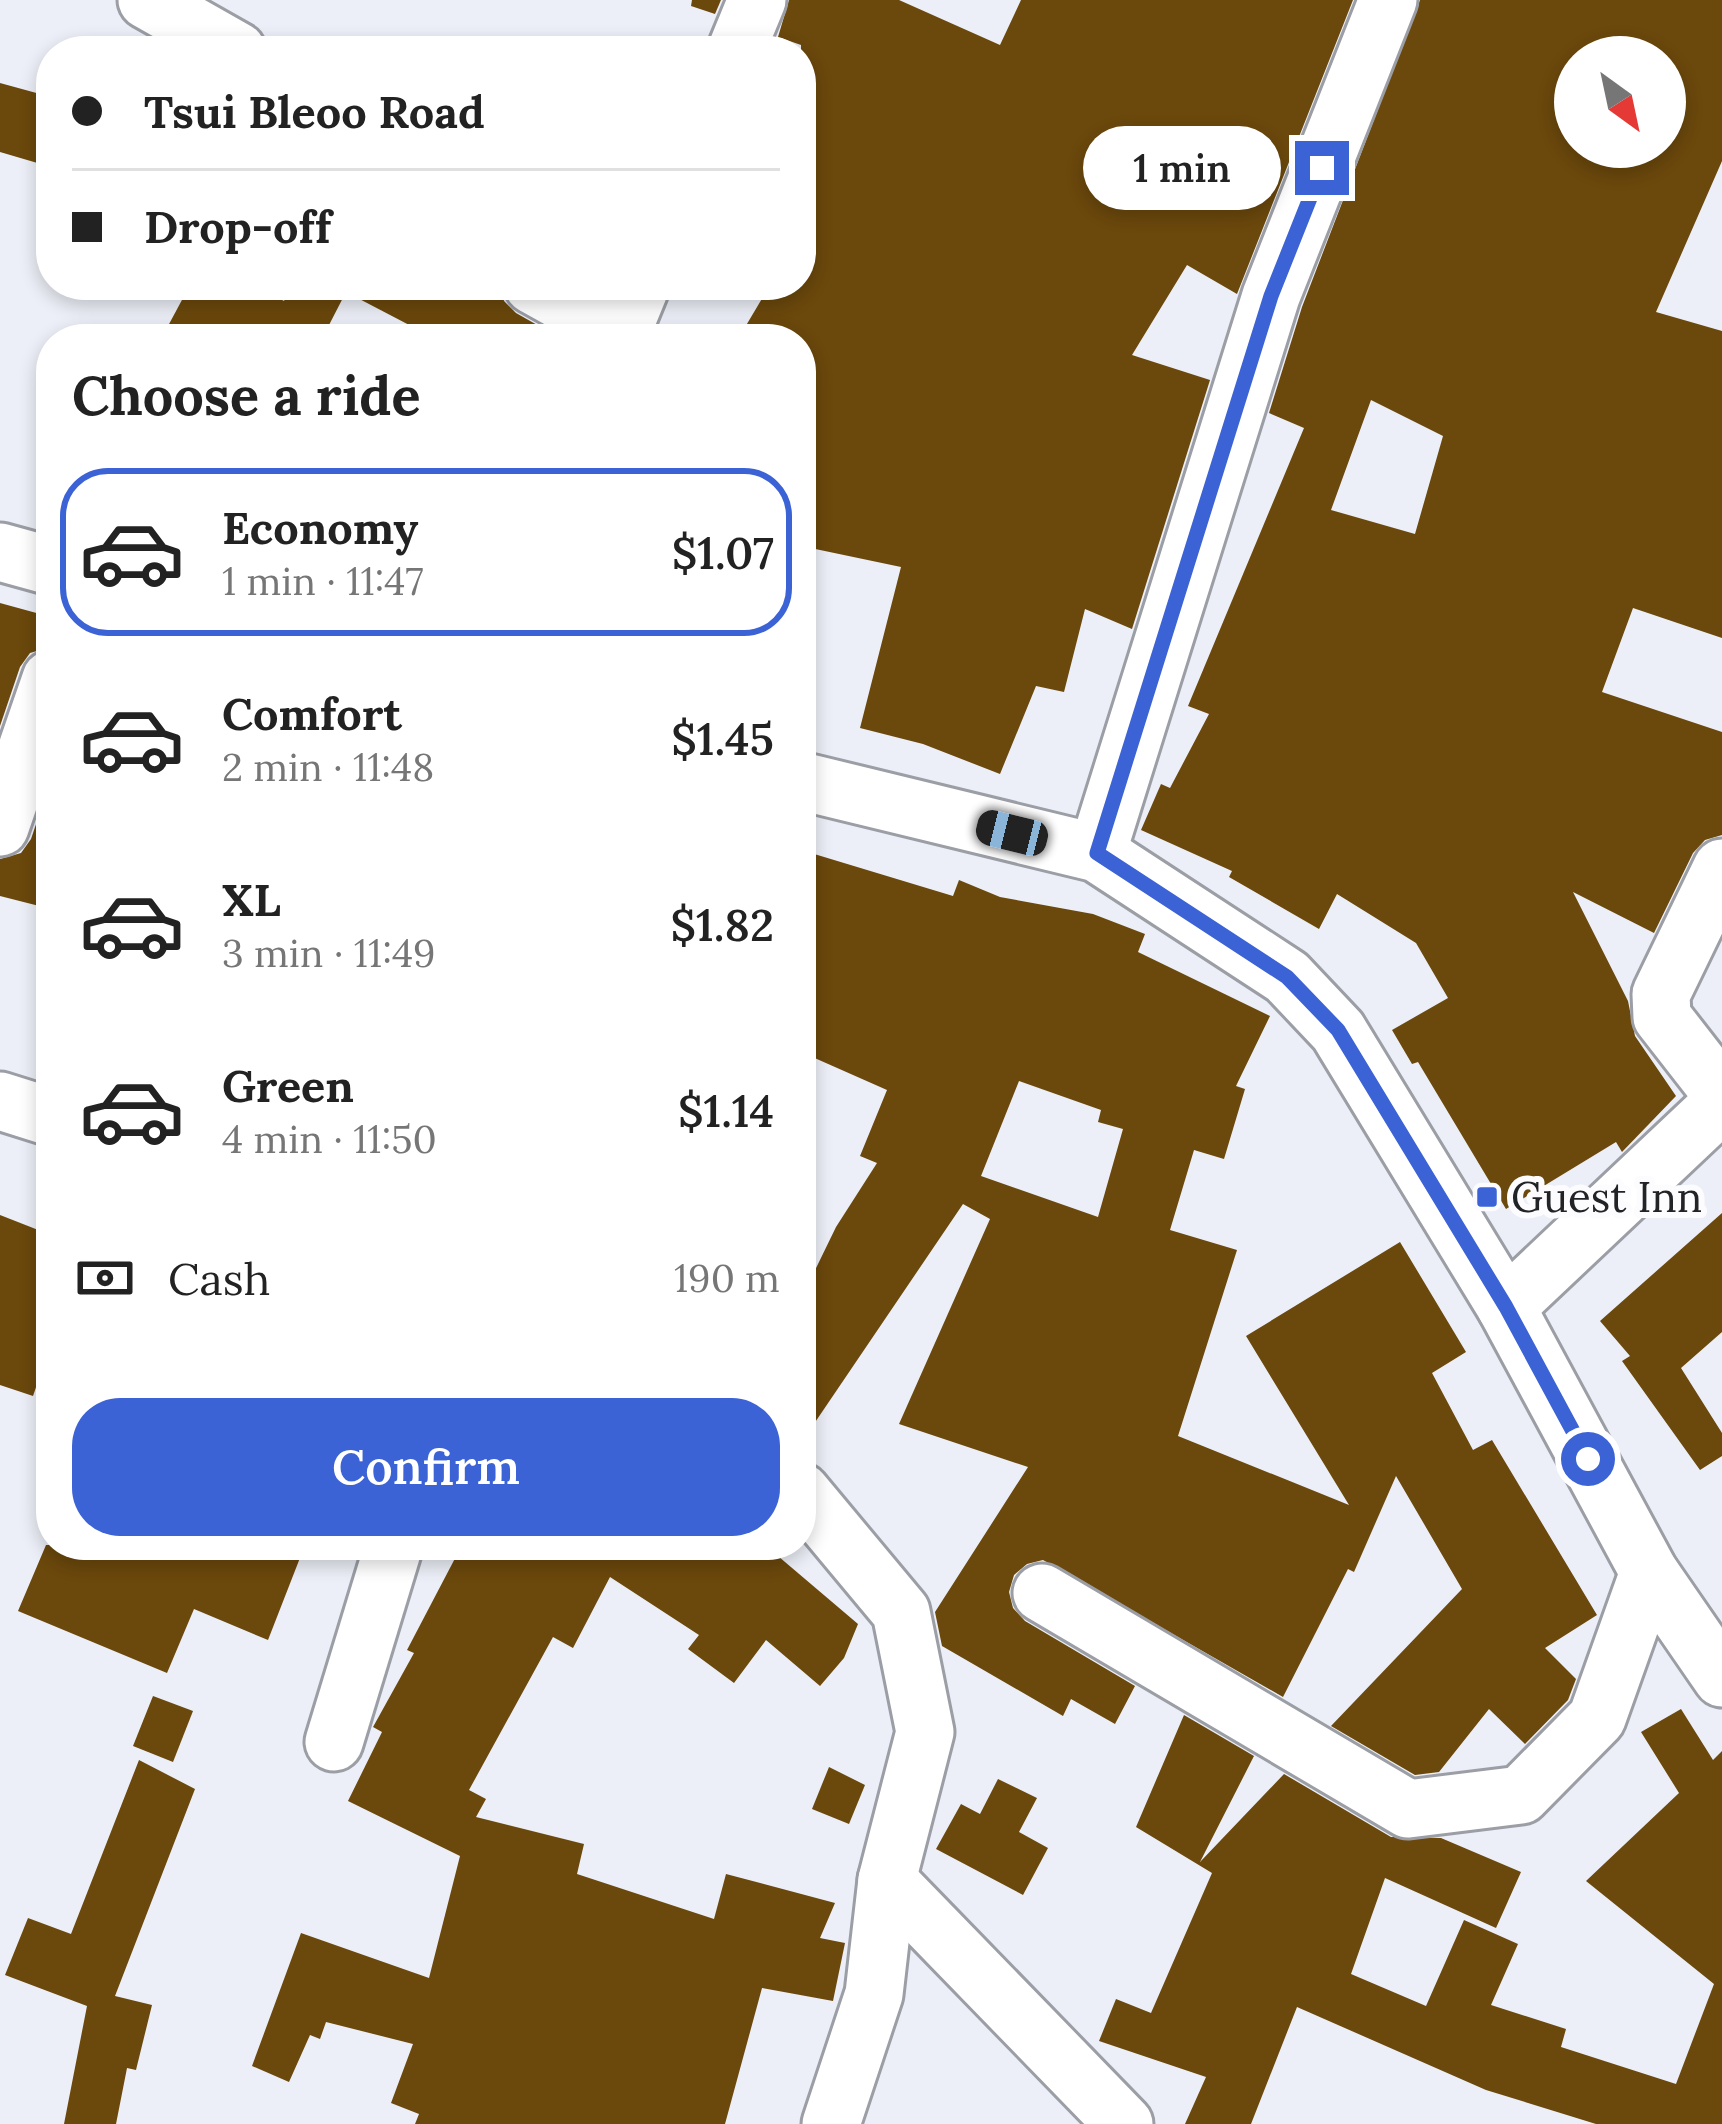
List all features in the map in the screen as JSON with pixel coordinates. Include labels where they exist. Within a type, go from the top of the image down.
[{"type":"street","points":[[147,0],[210,36]]},
{"type":"street","points":[[742,36],[757,0]]},
{"type":"street","points":[[1097,853],[1271,296],[1388,0]]},
{"type":"street","points":[[574,300],[627,319]]},
{"type":"street","points":[[0,552],[36,562]]},
{"type":"street","points":[[0,827],[36,723]]},
{"type":"street","points":[[816,785],[1097,853],[1287,977],[1338,1030],[1506,1307],[1649,1572],[1722,1678]]},
{"type":"street","points":[[1722,868],[1661,994],[1663,1017],[1722,1094]]},
{"type":"street","points":[[0,1101],[36,1112]]},
{"type":"street","points":[[1506,1307],[1722,1103]]},
{"type":"street","points":[[816,1510],[901,1612],[925,1732],[887,1880],[874,1994],[831,2124]]},
{"type":"street","points":[[334,1742],[389,1560]]},
{"type":"street","points":[[1042,1593],[1408,1809],[1521,1795],[1597,1718],[1649,1572]]},
{"type":"street","points":[[887,1880],[1124,2124]]},
{"type":"building","points":[[692,0],[721,0],[715,14],[691,6]]},
{"type":"building","points":[[789,0],[899,0],[1000,45],[1021,0],[1353,0],[1237,294],[1187,265],[1132,355],[1210,380],[1132,629],[1085,609],[1064,692],[1036,686],[1000,774],[923,744],[860,728],[901,567],[816,549],[816,324],[747,324],[761,300],[816,300],[816,36],[778,36]]},
{"type":"building","points":[[1420,0],[1722,0],[1722,161],[1656,312],[1722,331],[1722,638],[1633,608],[1602,692],[1722,732],[1722,835],[1705,840],[1693,853],[1654,933],[1573,892],[1628,1001],[1635,1036],[1676,1096],[1622,1152],[1616,1142],[1506,1209],[1418,1062],[1412,1064],[1392,1030],[1448,998],[1416,943],[1337,894],[1319,929],[1229,877],[1232,871],[1141,830],[1161,784],[1170,788],[1209,714],[1188,706],[1304,428],[1269,413],[1302,307]],"holes":[[[1371,400],[1443,436],[1415,534],[1331,510]]]},
{"type":"building","points":[[0,83],[36,93],[36,163],[0,152]]},
{"type":"building","points":[[182,300],[342,300],[330,324],[169,324]]},
{"type":"building","points":[[361,300],[504,300],[535,324],[407,324]]},
{"type":"building","points":[[0,603],[36,613],[36,651],[20,667],[0,726]]},
{"type":"building","points":[[36,824],[36,905],[0,896],[0,859],[21,853]]},
{"type":"building","points":[[816,855],[953,896],[959,880],[1000,897],[1093,914],[1145,934],[1138,952],[1270,1016],[1236,1086],[1245,1089],[1224,1159],[1194,1150],[1170,1230],[1237,1250],[1178,1436],[1349,1505],[1246,1336],[1400,1242],[1466,1352],[1432,1373],[1473,1450],[1492,1440],[1597,1615],[1545,1648],[1576,1679],[1568,1700],[1525,1744],[1489,1709],[1439,1772],[1415,1775],[1331,1726],[1462,1589],[1396,1476],[1354,1572],[1348,1569],[1283,1697],[1043,1560],[1027,1564],[1014,1575],[1009,1592],[1013,1608],[1025,1621],[1135,1686],[1115,1724],[1071,1699],[1063,1716],[942,1646],[935,1612],[1028,1467],[899,1424],[990,1219],[963,1204],[816,1421],[816,1268],[877,1163],[860,1156],[887,1090],[816,1059]],"holes":[[[1019,1081],[1101,1110],[1098,1122],[1123,1129],[1098,1217],[981,1176]]]},
{"type":"building","points":[[1722,1213],[1722,1332],[1681,1368],[1722,1433],[1722,1456],[1700,1470],[1622,1361],[1630,1356],[1600,1321]]},
{"type":"building","points":[[0,1215],[36,1229],[36,1387],[33,1396],[0,1385]]},
{"type":"building","points":[[40,1560],[299,1560],[268,1640],[194,1609],[167,1673],[18,1611]]},
{"type":"building","points":[[454,1560],[783,1560],[858,1624],[844,1658],[820,1686],[766,1640],[734,1683],[688,1649],[699,1635],[610,1577],[573,1648],[553,1637],[469,1790],[486,1799],[476,1817],[584,1844],[577,1874],[714,1919],[726,1874],[835,1903],[820,1938],[845,1943],[833,2001],[762,1988],[725,2124],[415,2124],[419,2114],[391,2103],[413,2044],[326,2022],[320,2039],[310,2035],[289,2082],[252,2066],[301,1933],[429,1978],[460,1856],[348,1801],[382,1732],[373,1727],[414,1653],[407,1650]]},
{"type":"building","points":[[153,1696],[193,1711],[173,1762],[133,1746]]},
{"type":"building","points":[[1681,1709],[1713,1760],[1722,1751],[1722,2124],[1596,2124],[1486,2090],[1297,2007],[1251,2124],[1185,2124],[1206,2077],[1099,2041],[1116,1999],[1151,2013],[1212,1873],[1136,1827],[1184,1715],[1254,1756],[1200,1862],[1284,1774],[1391,1837],[1441,1838],[1521,1872],[1496,1928],[1385,1878],[1351,1974],[1426,2006],[1464,1920],[1518,1944],[1491,2005],[1566,2029],[1561,2047],[1676,2084],[1714,1984],[1586,1881],[1679,1793],[1641,1732]]},
{"type":"building","points":[[139,1760],[195,1789],[115,1996],[152,2005],[136,2070],[127,2068],[116,2124],[64,2124],[87,2006],[5,1975],[28,1918],[71,1934]]},
{"type":"building","points":[[829,1767],[865,1785],[849,1824],[812,1809]]},
{"type":"building","points":[[998,1779],[1037,1798],[1019,1832],[1048,1848],[1023,1895],[936,1849],[961,1804],[980,1814]]},
{"type":"place","name":"Guest Inn","points":[[1487,1197]]},
{"type":"route","points":[[1322,168],[1271,296],[1097,853],[1287,977],[1338,1030],[1506,1307],[1588,1459]]}]
